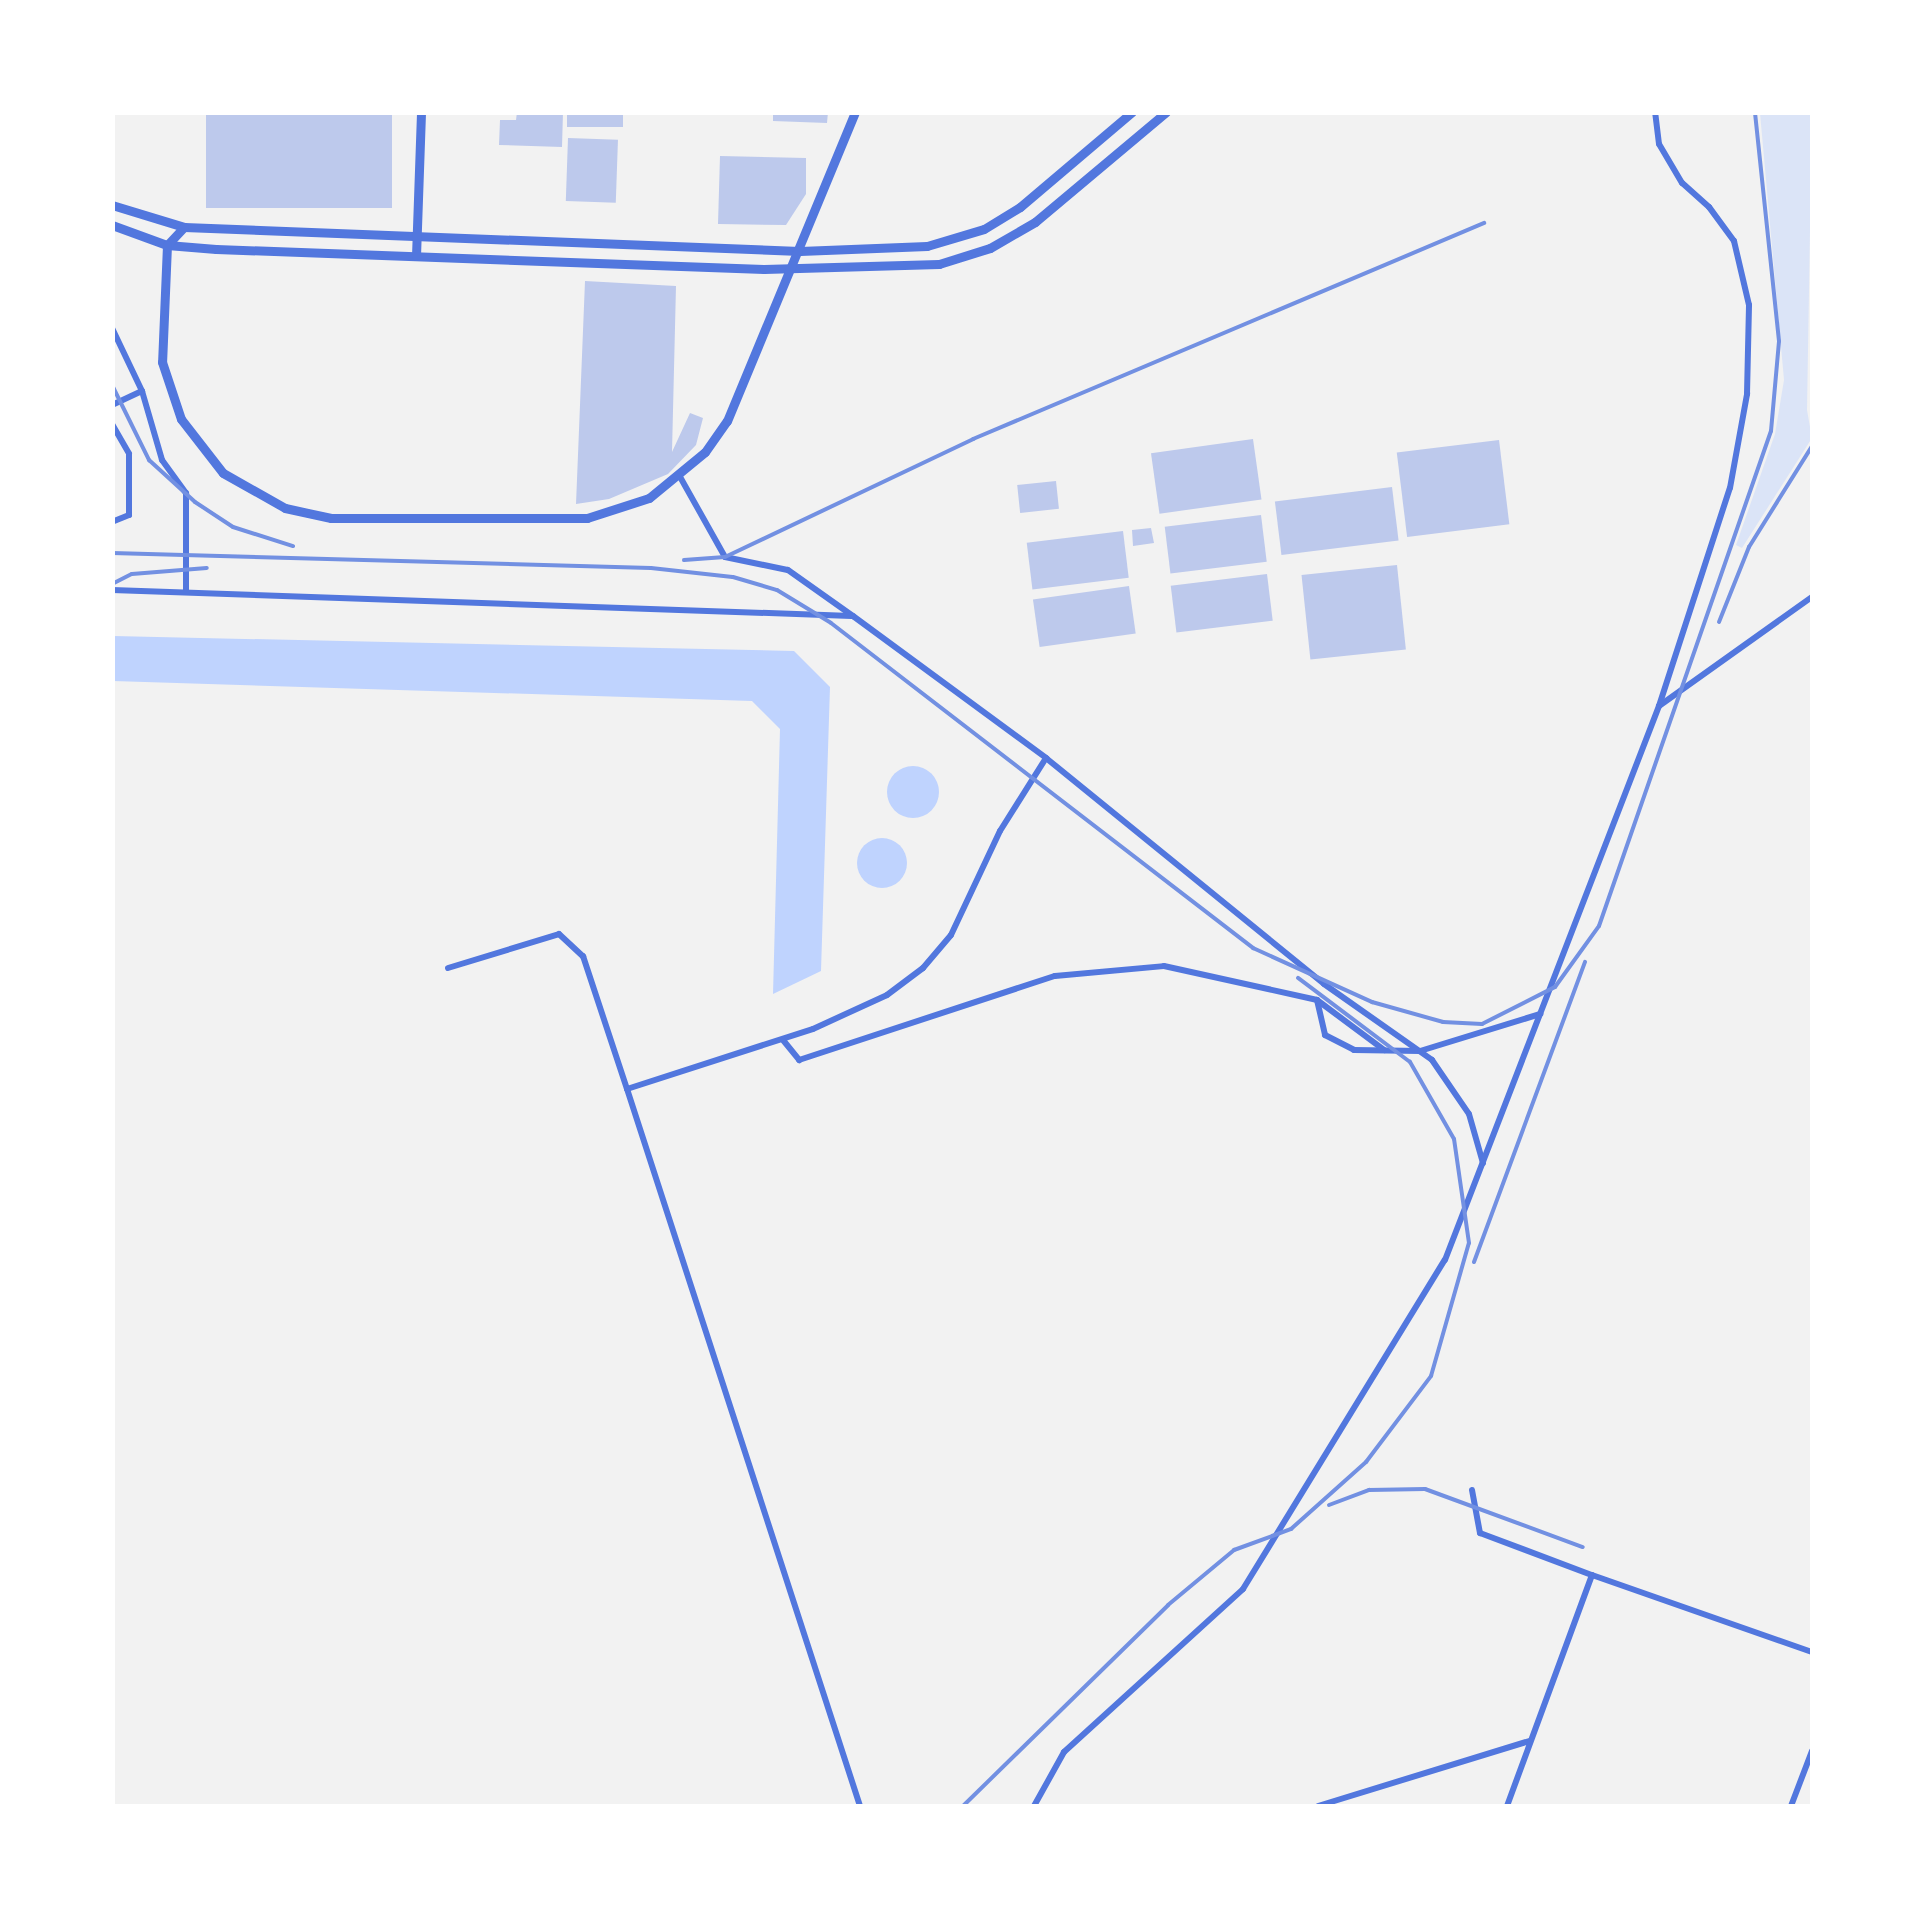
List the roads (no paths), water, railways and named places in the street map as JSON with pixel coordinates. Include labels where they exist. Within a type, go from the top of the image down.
[{"type":"street","points":[[416,256],[422,112]]},
{"type":"street","points":[[184,226],[167,244],[161,324],[169,393],[198,447],[249,492],[331,518],[566,520],[618,511],[678,476],[727,421],[855,112]]},
{"type":"street","points":[[112,205],[184,226],[800,251],[926,246],[984,229],[1020,208],[1132,112]]},
{"type":"street","points":[[112,225],[167,244],[416,256],[791,269],[940,264],[990,248],[1035,222],[1166,112]]},
{"type":"street","points":[[1034,1806],[1064,1752],[1243,1589],[1444,1260],[1659,706],[1730,488],[1747,394],[1749,305],[1734,241],[1710,206],[1682,183],[1659,144],[1655,112]]},
{"type":"street","points":[[112,328],[142,390],[162,460],[186,493],[186,592]]},
{"type":"street","points":[[112,405],[142,390]]},
{"type":"street","points":[[112,424],[129,454],[129,515],[112,522]]},
{"type":"street","points":[[678,476],[725,556],[788,570],[853,616],[1046,758],[1313,976],[1420,1051],[1469,1114],[1483,1164]]},
{"type":"street","points":[[112,590],[853,616]]},
{"type":"street","points":[[1659,706],[1812,597]]},
{"type":"street","points":[[627,1089],[783,1040],[887,995],[923,968],[951,935],[1000,830],[1046,758]]},
{"type":"street","points":[[448,968],[559,934],[582,956],[860,1806]]},
{"type":"street","points":[[783,1040],[799,1060],[1056,976],[1117,967],[1164,966],[1317,1000],[1384,1050]]},
{"type":"street","points":[[1317,1000],[1325,1035],[1354,1050],[1420,1051],[1541,1014]]},
{"type":"street","points":[[1472,1490],[1480,1533],[1812,1652]]},
{"type":"street","points":[[1507,1806],[1592,1575]]},
{"type":"street","points":[[1318,1806],[1530,1740]]},
{"type":"street","points":[[1790,1806],[1812,1752]]},
{"type":"water","points":[[113,636],[794,651],[830,687],[821,971],[773,994],[780,729],[752,701],[113,681]]},
{"type":"water","points":[[913,766],[932,773],[939,792],[932,811],[913,818],[894,811],[887,792],[894,773]]},
{"type":"water","points":[[882,838],[899,846],[907,863],[899,880],[882,888],[865,880],[857,863],[865,846]]},
{"type":"railway","points":[[112,553],[651,568],[733,577],[777,590],[831,623],[1253,948],[1372,1002],[1443,1022],[1482,1024],[1555,987],[1599,926],[1771,431],[1779,341],[1755,112]]},
{"type":"railway","points":[[684,560],[725,557],[973,439],[1484,223]]},
{"type":"railway","points":[[112,385],[149,460],[195,502],[233,527],[293,546]]},
{"type":"railway","points":[[1719,622],[1749,547],[1812,446]]},
{"type":"railway","points":[[112,584],[132,574],[207,568]]},
{"type":"railway","points":[[1474,1262],[1585,962]]},
{"type":"railway","points":[[963,1806],[1168,1605],[1234,1550],[1291,1529],[1366,1462],[1431,1376],[1469,1243],[1454,1139],[1410,1062],[1298,978]]},
{"type":"railway","points":[[1329,1505],[1369,1490],[1425,1489],[1583,1547]]}]
